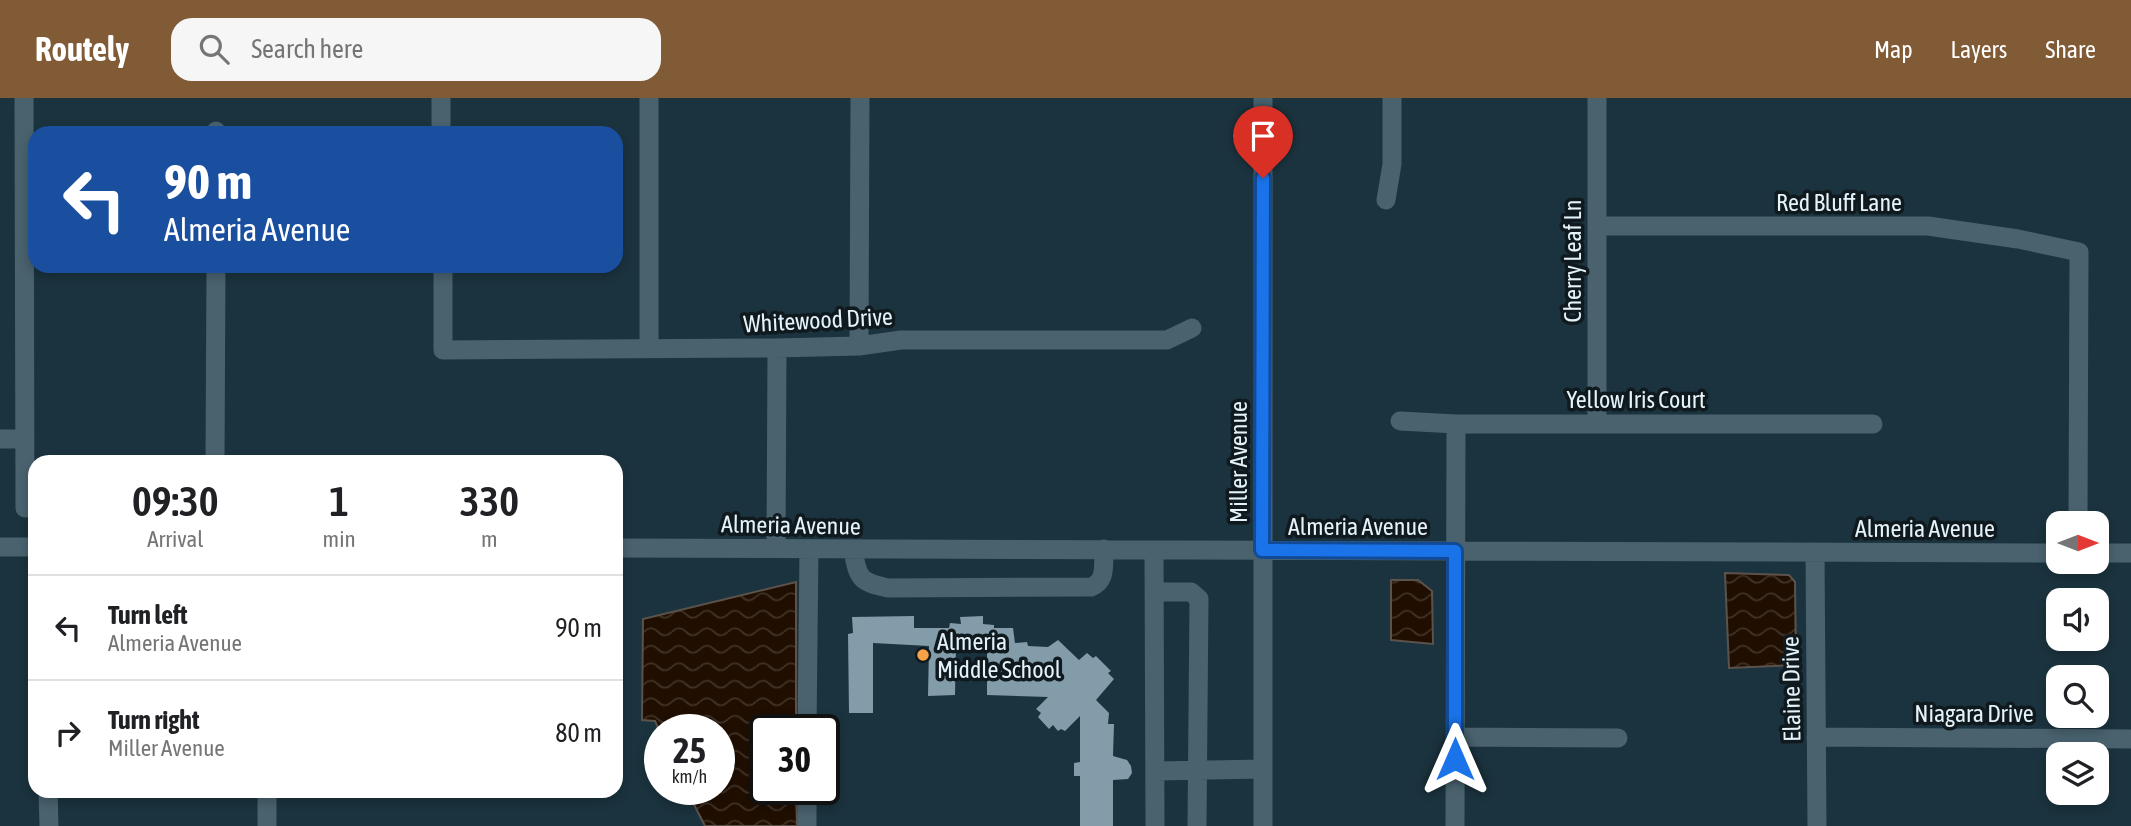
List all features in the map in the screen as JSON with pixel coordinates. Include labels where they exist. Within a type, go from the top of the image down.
[{"type":"street","points":[[24,98],[25,508]]},
{"type":"street","points":[[441,98],[441,126]]},
{"type":"street","points":[[649,98],[649,347]]},
{"type":"street","points":[[859,346],[860,98]]},
{"type":"street","name":"Miller Avenue","points":[[1263,98],[1263,826]]},
{"type":"street","points":[[1387,200],[1392,164],[1392,98]]},
{"type":"street","name":"Cherry Leaf Ln","points":[[1597,98],[1597,423]]},
{"type":"street","name":"Red Bluff Lane","points":[[1597,226],[1928,226],[2018,239],[2079,252],[2078,511]]},
{"type":"street","points":[[215,455],[216,273]]},
{"type":"street","name":"Whitewood Drive","points":[[443,273],[443,350],[777,348],[859,346],[901,340],[1167,340],[1192,328]]},
{"type":"street","points":[[776,548],[777,348]]},
{"type":"street","name":"Yellow Iris Court","points":[[1400,421],[1456,424],[1872,424]]},
{"type":"street","points":[[1455,826],[1456,424]]},
{"type":"street","points":[[0,439],[25,439]]},
{"type":"street","points":[[0,547],[28,547]]},
{"type":"street","name":"Almeria Avenue","points":[[623,548],[2046,553]]},
{"type":"street","points":[[807,714],[809,549]]},
{"type":"street","points":[[853,550],[856,570],[861,579],[878,586],[902,588],[1090,587],[1100,584],[1103,579],[1104,549]]},
{"type":"street","points":[[1154,551],[1154,826]]},
{"type":"street","name":"Elaine Drive","points":[[1815,552],[1817,826]]},
{"type":"street","points":[[2109,553],[2131,553]]},
{"type":"street","points":[[1154,592],[1191,592],[1199,599],[1198,826]]},
{"type":"street","points":[[1455,737],[1618,738]]},
{"type":"street","name":"Niagara Drive","points":[[1816,737],[2131,739]]},
{"type":"street","points":[[1156,771],[1263,769]]},
{"type":"street","points":[[48,798],[48,826]]},
{"type":"street","points":[[267,798],[267,826]]},
{"type":"street","points":[[807,805],[807,826]]},
{"type":"water","points":[[1725,573],[1789,575],[1795,582],[1796,665],[1729,668]]},
{"type":"water","points":[[1391,580],[1418,580],[1432,591],[1433,644],[1391,640]]},
{"type":"water","points":[[796,582],[796,714],[749,714],[749,805],[796,805],[797,826],[705,826],[694,805],[735,805],[735,714],[644,714],[642,720],[643,619]]},
{"type":"building","points":[[914,616],[914,628],[949,628],[950,623],[961,624],[960,617],[983,616],[983,624],[994,625],[994,628],[1013,628],[1015,643],[1027,642],[1028,646],[1048,647],[1058,640],[1079,660],[1087,653],[1093,658],[1096,656],[1111,671],[1108,673],[1114,679],[1096,700],[1109,713],[1108,724],[1114,724],[1113,756],[1127,760],[1132,773],[1128,779],[1113,780],[1113,826],[1080,826],[1080,776],[1074,776],[1074,763],[1080,762],[1080,716],[1065,731],[1058,731],[1053,725],[1049,729],[1038,717],[1041,713],[1036,709],[1048,697],[987,695],[987,645],[956,645],[955,695],[928,696],[929,646],[873,643],[873,713],[849,713],[848,634],[853,633],[852,617]]},
{"type":"place","name":"Almeria Middle School","points":[[923,655]]},
{"type":"route","points":[[1263,178],[1262,550],[1455,551],[1455,759]]}]
